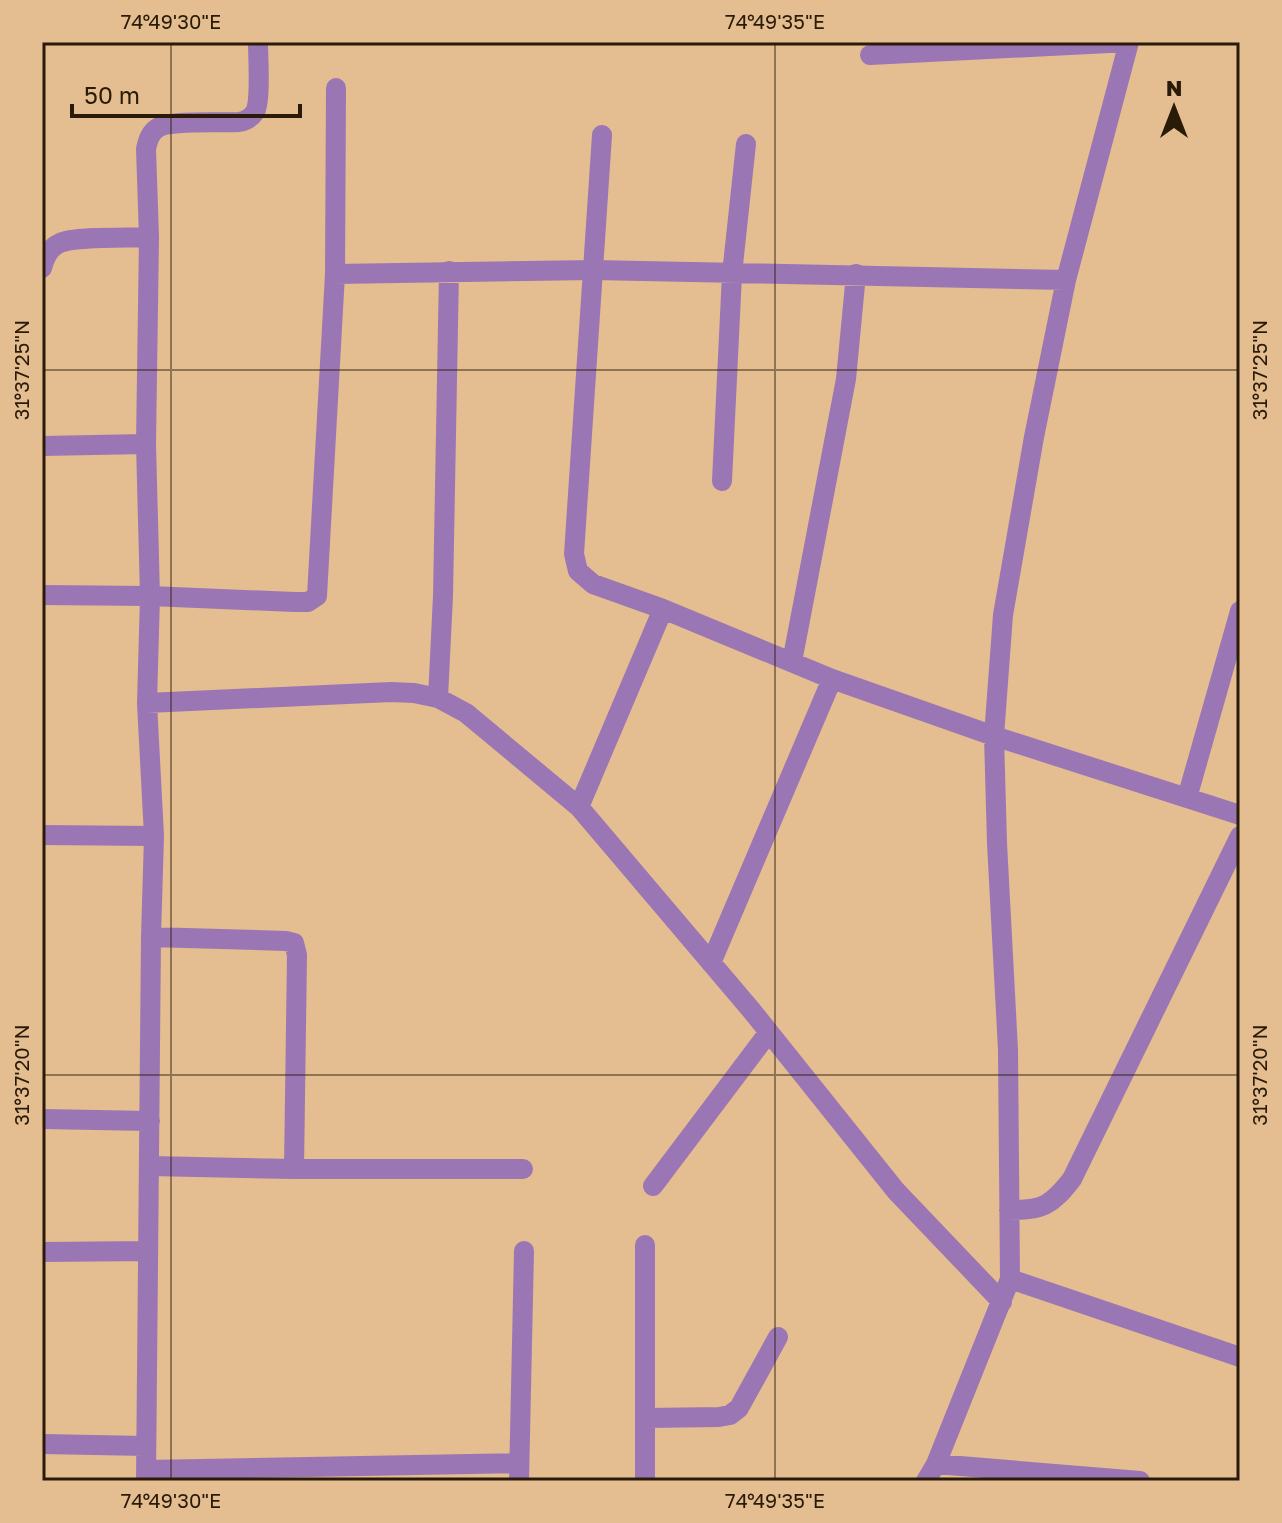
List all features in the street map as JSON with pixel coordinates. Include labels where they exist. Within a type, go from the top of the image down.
[{"type":"street","points":[[258,42],[258,103],[247,120],[170,124],[157,128],[149,136],[146,149],[149,237],[146,444],[150,596],[147,703],[154,836],[146,1476],[519,1472],[524,1251]]},
{"type":"street","points":[[870,55],[1129,42],[1066,280],[1034,437],[1003,615],[994,736],[1008,1050],[1010,1279],[931,1472],[1140,1481]]},
{"type":"street","points":[[42,595],[308,602],[317,596],[335,274],[336,88]]},
{"type":"street","points":[[602,135],[574,554],[578,571],[593,584],[663,609],[832,679],[994,736],[1240,815]]},
{"type":"street","points":[[722,481],[732,274],[746,144]]},
{"type":"street","points":[[42,268],[48,252],[58,243],[149,237]]},
{"type":"street","points":[[335,274],[594,270],[1066,280]]},
{"type":"street","points":[[438,698],[449,271]]},
{"type":"street","points":[[792,662],[846,379],[856,274]]},
{"type":"street","points":[[42,446],[146,444]]},
{"type":"street","points":[[579,807],[663,609]]},
{"type":"street","points":[[1187,798],[1234,657],[1240,611]]},
{"type":"street","points":[[711,963],[832,679]]},
{"type":"street","points":[[147,703],[391,692],[438,698],[466,713],[579,807],[769,1032],[896,1191],[1002,1302]]},
{"type":"street","points":[[42,835],[154,836]]},
{"type":"street","points":[[1009,1210],[1043,1207],[1059,1196],[1072,1179],[1240,836]]},
{"type":"street","points":[[151,937],[294,943],[297,955],[294,1169]]},
{"type":"street","points":[[653,1186],[769,1032]]},
{"type":"street","points":[[42,1119],[150,1121]]},
{"type":"street","points":[[149,1166],[523,1169]]},
{"type":"street","points":[[645,1245],[645,1481]]},
{"type":"street","points":[[42,1252],[148,1251]]},
{"type":"street","points":[[1010,1279],[1240,1357]]},
{"type":"street","points":[[645,1418],[730,1415],[739,1408],[778,1337]]},
{"type":"street","points":[[42,1444],[146,1446]]}]
